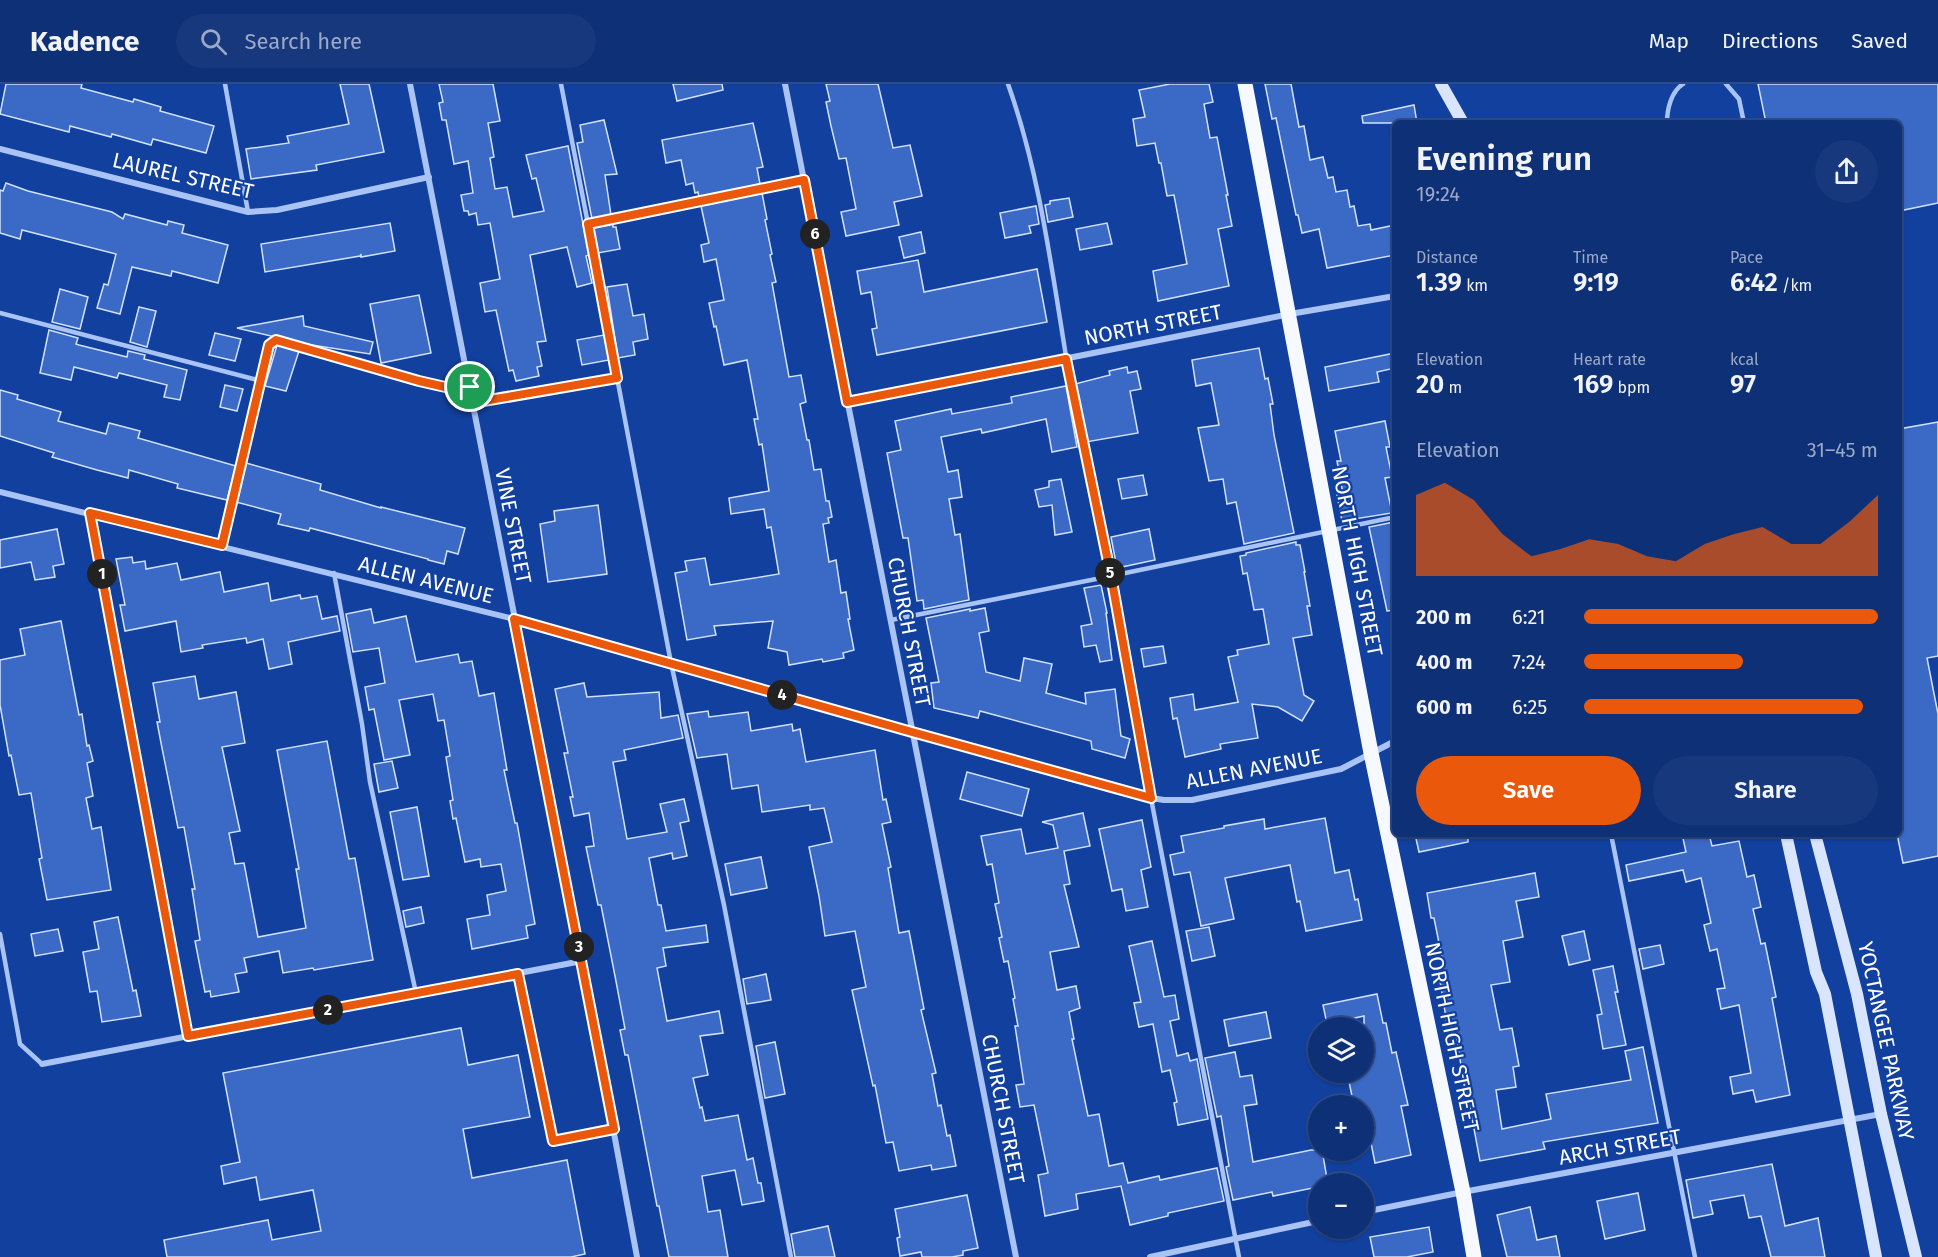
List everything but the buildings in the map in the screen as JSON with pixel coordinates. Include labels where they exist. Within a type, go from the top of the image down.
[{"type":"main road","name":"NORTH HIGH STREET","points":[[1245,84],[1371,753],[1463,1192],[1474,1257]]},
{"type":"street","name":"VINE STREET","points":[[410,84],[638,1257]]},
{"type":"street","name":"CHURCH STREET","points":[[785,84],[1016,1257]]},
{"type":"street","points":[[1442,84],[1461,120]]},
{"type":"street","name":"LAUREL STREET","points":[[0,149],[248,212],[277,210],[429,177]]},
{"type":"street","name":"NORTH STREET","points":[[847,402],[1290,314],[1392,297]]},
{"type":"street","name":"ALLEN AVENUE","points":[[0,492],[514,619],[1151,798],[1192,800],[1341,769],[1392,742]]},
{"type":"street","points":[[90,513],[188,1036]]},
{"type":"street","points":[[1787,837],[1816,972],[1825,994],[1876,1257]]},
{"type":"street","name":"YOCTANGEE PARKWAY","points":[[1816,837],[1857,993],[1881,1114],[1916,1257]]},
{"type":"street","points":[[42,1064],[582,961]]},
{"type":"street","name":"ARCH STREET","points":[[1374,1210],[1881,1114]]},
{"type":"street","points":[[1150,1257],[1308,1223]]},
{"type":"lane","points":[[225,84],[248,212]]},
{"type":"lane","points":[[561,84],[671,663],[724,905],[791,1257]]},
{"type":"lane","points":[[1015,84],[1009,86],[1022,122],[1049,253],[1066,359],[1111,576],[1239,1257]]},
{"type":"lane","points":[[1667,120],[1674,87],[1683,84]]},
{"type":"lane","points":[[1726,84],[1739,99],[1743,120]]},
{"type":"lane","points":[[588,224],[804,180]]},
{"type":"lane","points":[[0,313],[261,381]]},
{"type":"lane","points":[[222,545],[269,345],[276,340],[419,381],[454,389],[470,387]]},
{"type":"lane","points":[[472,403],[617,378]]},
{"type":"lane","points":[[891,620],[1392,519]]},
{"type":"lane","points":[[334,573],[362,724],[370,782],[416,993]]},
{"type":"lane","points":[[1612,837],[1695,1257]]},
{"type":"lane","points":[[0,934],[20,1044],[42,1064]]},
{"type":"lane","points":[[518,974],[553,1141],[614,1129]]},
{"type":"route","points":[[804,180],[847,402],[1066,359],[1111,576],[1151,798],[514,619],[614,1129],[553,1141],[518,974],[188,1036],[90,513],[222,545],[269,345],[276,340],[419,381],[454,389],[470,387],[472,403],[617,378],[588,224],[804,180]]}]
